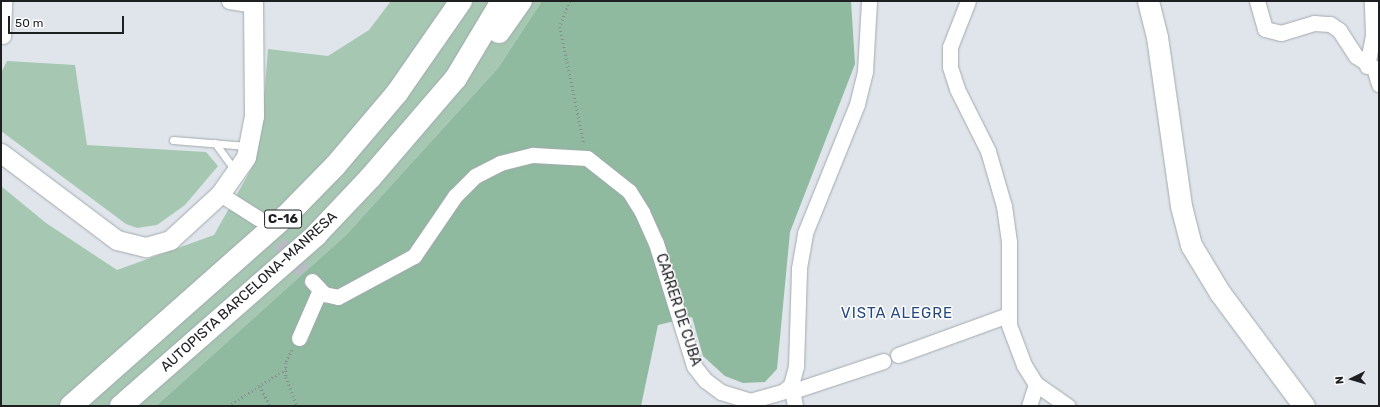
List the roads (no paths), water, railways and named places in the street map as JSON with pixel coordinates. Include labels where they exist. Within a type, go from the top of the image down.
[{"type":"highway","name":"C-16","points":[[71,406],[286,216],[335,166],[397,93],[461,1]]},
{"type":"highway","name":"AUTOPISTA BARCELONA-MANRESA","points":[[120,406],[316,235],[409,137],[456,78],[502,1]]},
{"type":"highway","points":[[456,78],[500,30],[521,1]]},
{"type":"main road","points":[[1148,1],[1157,37],[1181,206],[1191,245],[1211,280],[1304,406]]},
{"type":"main road","points":[[1157,37],[1160,24],[1158,1]]},
{"type":"street","points":[[3,36],[4,1]]},
{"type":"street","points":[[1,153],[109,236],[138,247],[170,240],[220,194],[237,173],[250,146],[254,116],[253,3],[229,1]]},
{"type":"street","points":[[795,406],[792,388],[796,366],[799,268],[805,233],[857,104],[865,71],[869,1]]},
{"type":"street","points":[[968,1],[950,47],[950,67],[956,89],[988,151],[1004,206],[1009,242],[1008,315],[1016,347],[1036,384],[1068,406]]},
{"type":"street","points":[[1257,1],[1265,29],[1281,33],[1314,23],[1330,24],[1375,73]]},
{"type":"street","points":[[1372,1],[1372,36],[1375,73]]},
{"type":"street","name":"CARRER DE CUBA","points":[[299,338],[316,285],[331,298],[338,297],[414,256],[455,196],[475,176],[500,163],[533,155],[587,158],[628,191],[642,212],[656,243],[694,366],[705,380],[721,392],[750,401],[882,361]]},
{"type":"street","points":[[220,194],[258,218]]},
{"type":"street","points":[[898,356],[1008,315]]},
{"type":"street","points":[[1029,406],[1036,384]]},
{"type":"lane","points":[[173,140],[250,146]]},
{"type":"lane","points":[[216,143],[237,173]]},
{"type":"tunnel","points":[[264,225],[312,281]]},
{"type":"district","name":"VISTA ALEGRE","points":[[897,314]]}]
